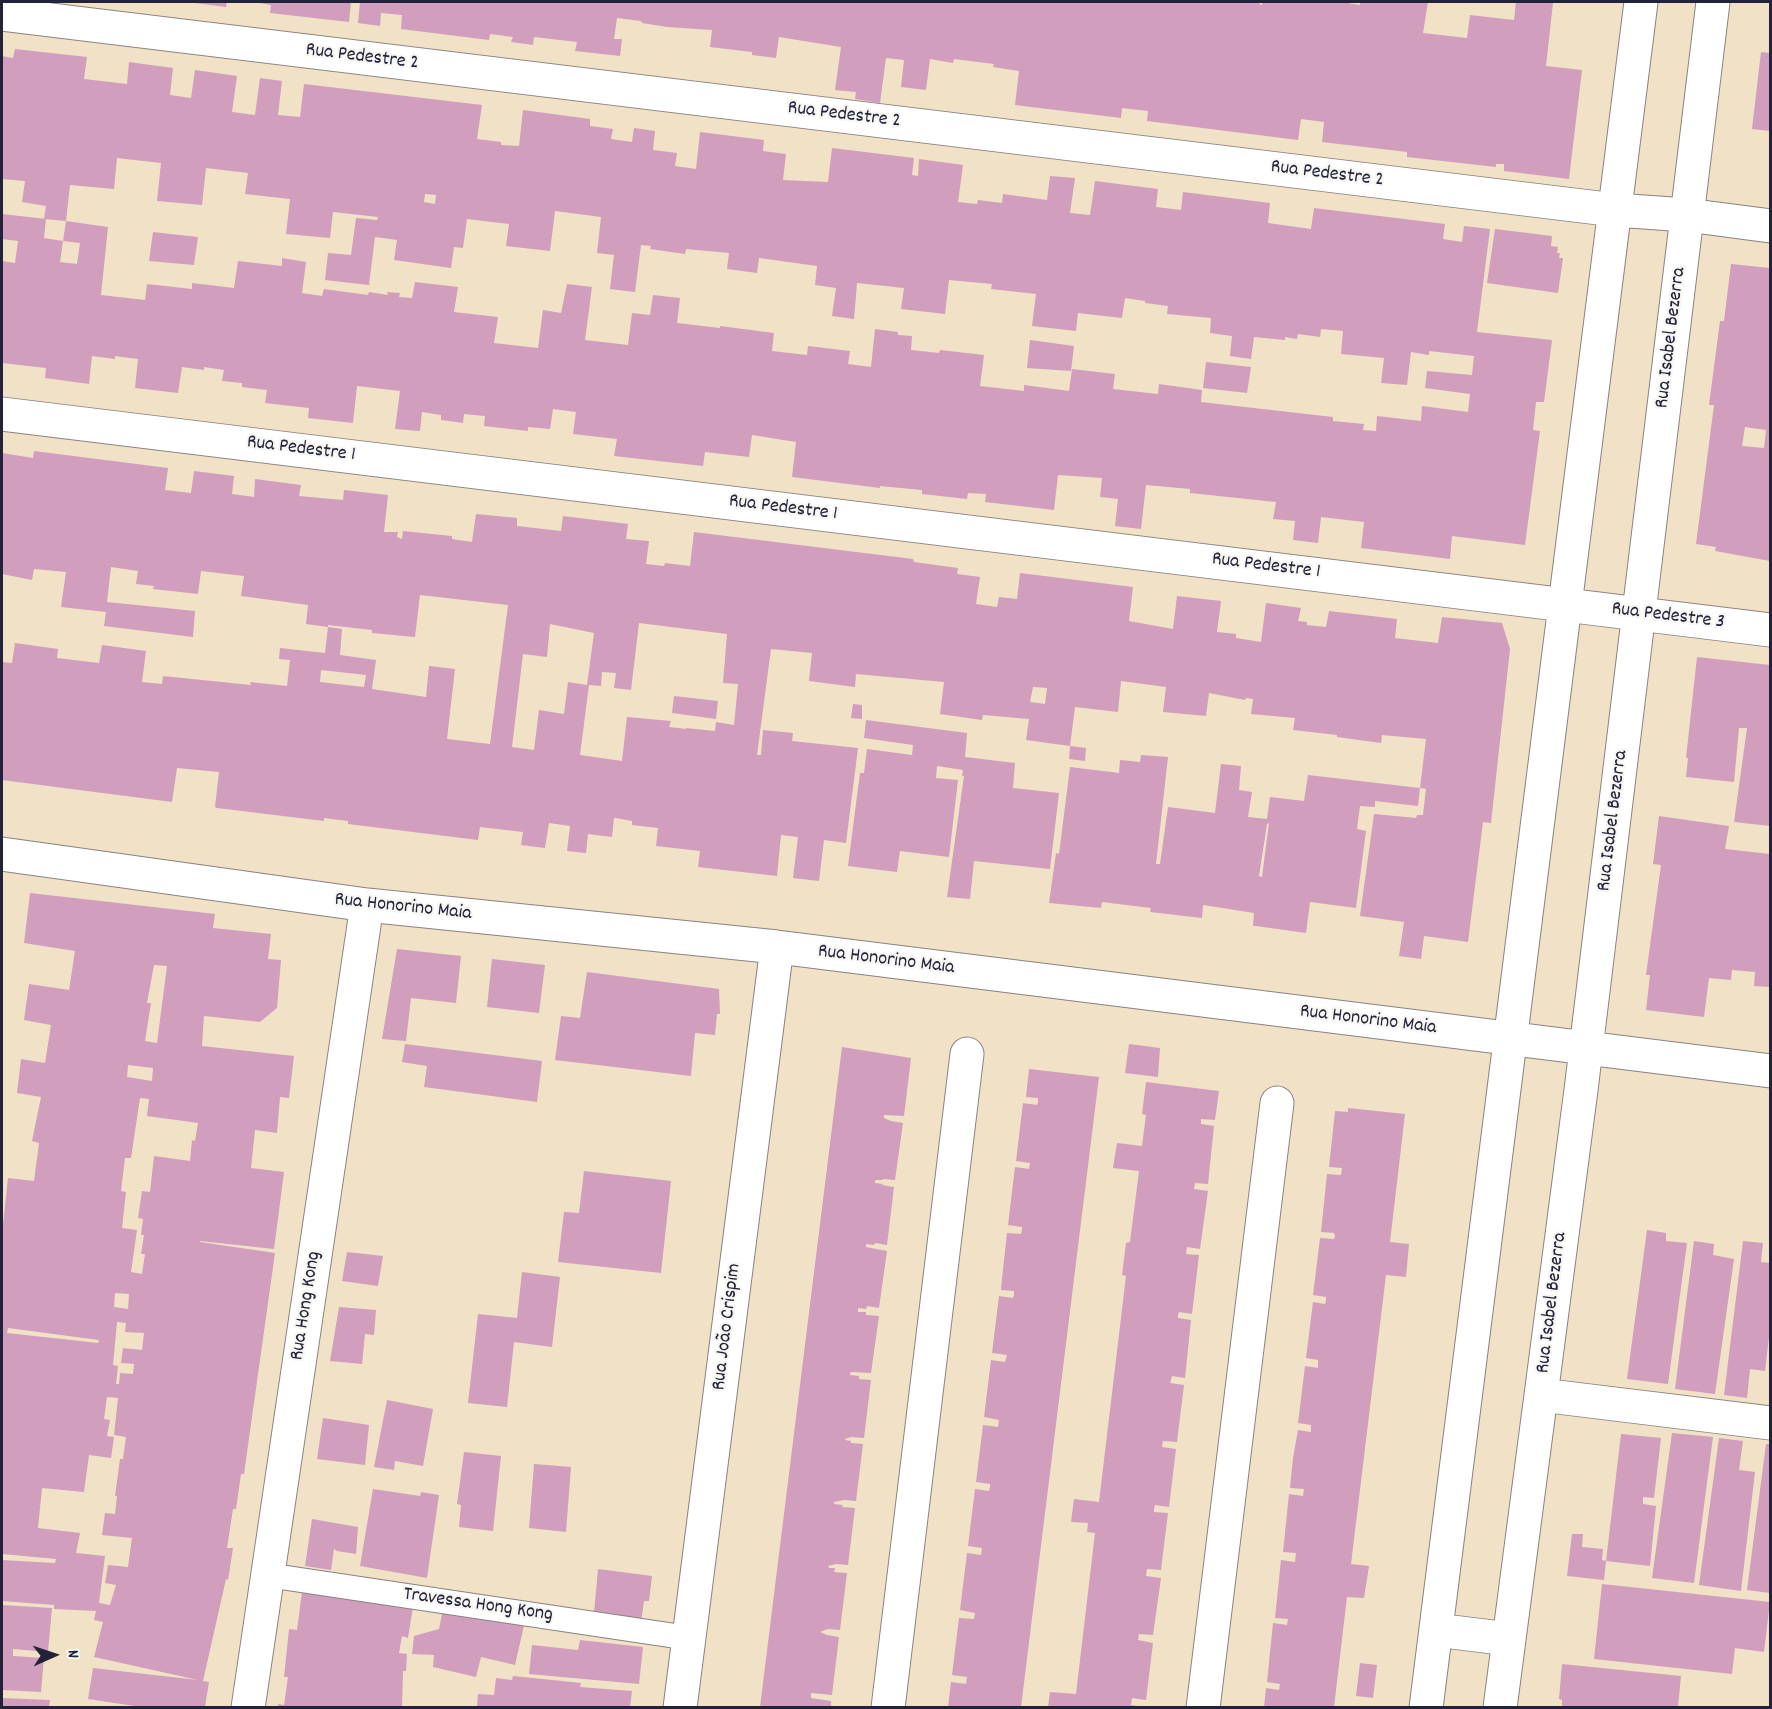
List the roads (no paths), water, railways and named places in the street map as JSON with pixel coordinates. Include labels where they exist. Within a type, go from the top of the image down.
[{"type":"street","points":[[1426,1707],[1641,2]]},
{"type":"street","name":"Rua Isabel Bezerra","points":[[1500,1707],[1586,1048],[1713,2]]},
{"type":"street","name":"Rua Pedestre 2","points":[[2,14],[1615,210],[1687,215],[1770,226]]},
{"type":"street","name":"Rua Pedestre 1","points":[[2,414],[1565,603]]},
{"type":"street","name":"Rua Pedestre 3","points":[[1565,603],[1770,630]]},
{"type":"street","name":"Rua Honorino Maia","points":[[2,857],[367,905],[777,947],[1770,1071]]},
{"type":"street","name":"Rua Hong Kong","points":[[248,1707],[367,905]]},
{"type":"street","name":"Rua João Crispim","points":[[680,1707],[777,947]]},
{"type":"street","points":[[888,1707],[967,1054]]},
{"type":"street","points":[[1203,1707],[1277,1103]]},
{"type":"street","points":[[1541,1395],[1770,1423]]},
{"type":"street","points":[[1436,1630],[1509,1639]]},
{"type":"lane","name":"Travessa Hong Kong","points":[[267,1575],[689,1638]]}]
